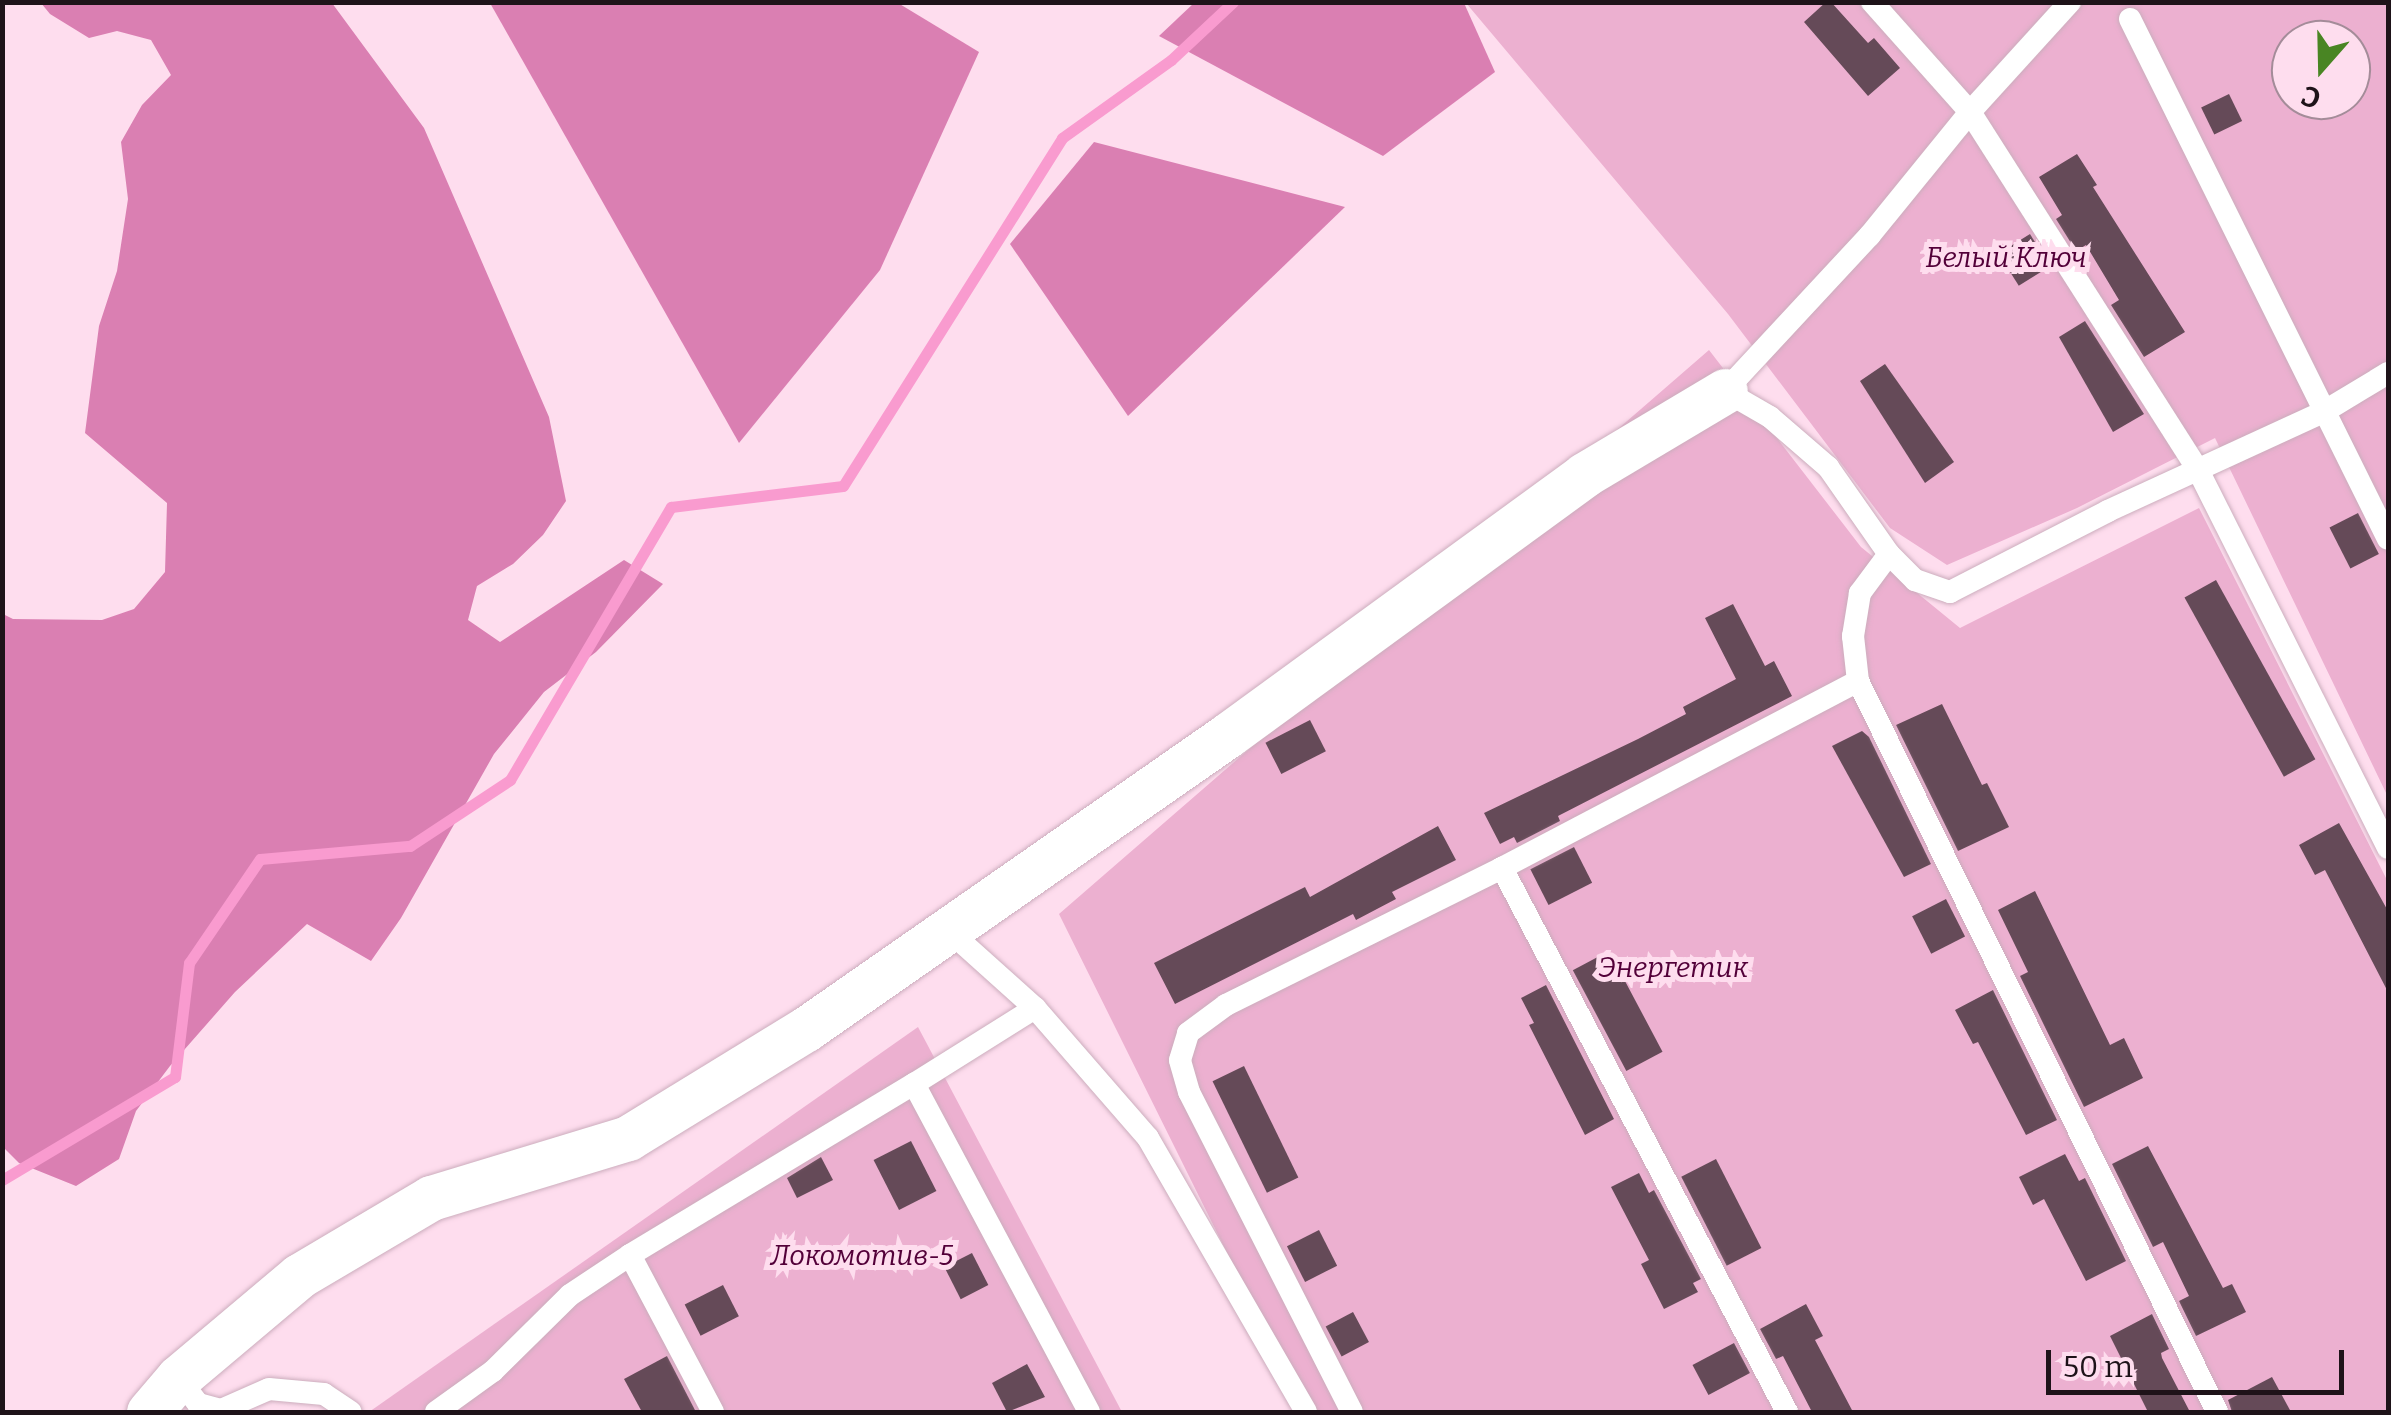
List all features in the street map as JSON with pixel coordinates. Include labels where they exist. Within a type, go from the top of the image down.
[{"type":"street","points":[[150,1412],[178,1378],[299,1276],[431,1198],[628,1138],[806,1029],[1228,735],[1584,475],[1726,391]]},
{"type":"lane","points":[[1872,2],[1970,112],[2198,470],[2388,848]]},
{"type":"lane","points":[[2070,2],[1970,112],[1870,235],[1726,391],[1770,417],[1828,467],[1889,554],[1914,580],[1950,592],[2325,411],[2388,373]]},
{"type":"lane","points":[[2130,19],[2388,539]]},
{"type":"lane","points":[[1889,554],[1860,593],[1853,636],[1858,682],[2217,1412]]},
{"type":"lane","points":[[1352,1412],[1189,1092],[1180,1060],[1188,1033],[1226,1006],[1502,868],[1858,682]]},
{"type":"lane","points":[[1502,868],[1787,1412]]},
{"type":"lane","points":[[948,930],[1035,1008],[1148,1138],[1306,1412]]},
{"type":"lane","points":[[436,1412],[493,1370],[570,1295],[1035,1008]]},
{"type":"lane","points":[[914,1084],[1089,1412]]},
{"type":"lane","points":[[630,1255],[713,1412]]},
{"type":"lane","points":[[178,1378],[198,1404],[220,1410],[269,1389],[324,1394],[350,1412]]},
{"type":"green space","name":"Белый Ключ","points":[[1466,3],[2388,3],[2388,797],[2215,438],[2077,508],[1947,565],[1890,528],[1728,314]]},
{"type":"green space","name":"Энергетик","points":[[1709,350],[1861,547],[1960,628],[2199,508],[2388,882],[2388,1412],[1306,1412],[1059,914]]},
{"type":"green space","name":"Локомотив-5","points":[[918,1027],[1122,1412],[369,1412]]},
{"type":"shaded area","points":[[41,3],[332,3],[424,128],[549,417],[566,501],[543,535],[513,564],[477,586],[468,620],[500,642],[624,560],[663,584],[596,652],[544,692],[494,754],[401,918],[371,961],[307,924],[235,992],[170,1066],[136,1111],[119,1159],[76,1186],[19,1163],[3,1147],[3,614],[13,619],[102,620],[134,609],[165,572],[167,503],[85,433],[99,326],[117,271],[128,199],[121,142],[142,105],[171,75],[151,40],[117,31],[89,38],[50,14]]},
{"type":"shaded area","points":[[490,3],[898,3],[979,52],[880,270],[739,443]]},
{"type":"shaded area","points":[[1194,3],[1464,3],[1495,72],[1383,156],[1159,36]]},
{"type":"shaded area","points":[[1094,142],[1345,207],[1128,416],[1010,244]]},
{"type":"building","points":[[1831,2],[1868,43],[1874,38],[1900,68],[1868,96],[1804,22]]},
{"type":"building","points":[[2229,94],[2242,121],[2214,135],[2201,108]]},
{"type":"building","points":[[2077,154],[2097,185],[2093,187],[2185,332],[2144,357],[2111,305],[2119,300],[2086,245],[2076,251],[2056,219],[2062,215],[2039,177]]},
{"type":"building","points":[[2030,234],[2050,266],[2019,286],[1999,254]]},
{"type":"building","points":[[2085,321],[2144,414],[2113,432],[2059,337]]},
{"type":"building","points":[[1885,364],[1954,462],[1925,483],[1860,381]]},
{"type":"building","points":[[2358,513],[2379,554],[2350,569],[2329,528]]},
{"type":"building","points":[[2216,580],[2315,759],[2284,777],[2185,597]]},
{"type":"building","points":[[1733,604],[1765,666],[1774,661],[1792,696],[1558,816],[1560,821],[1517,843],[1514,837],[1500,844],[1484,813],[1686,714],[1683,707],[1736,679],[1705,618]]},
{"type":"building","points":[[1942,704],[1982,785],[1987,783],[2009,827],[1958,851],[1896,725]]},
{"type":"building","points":[[1310,720],[1326,751],[1281,774],[1265,743]]},
{"type":"building","points":[[1862,731],[1869,737],[1931,864],[1904,877],[1832,746]]},
{"type":"building","points":[[2339,823],[2388,911],[2388,992],[2325,870],[2315,875],[2299,845]]},
{"type":"building","points":[[1438,826],[1456,860],[1392,892],[1396,899],[1356,920],[1353,914],[1175,1004],[1154,963],[1305,887],[1310,897]]},
{"type":"building","points":[[1574,847],[1592,883],[1549,905],[1530,869]]},
{"type":"building","points":[[2035,891],[2110,1045],[2124,1038],[2143,1078],[2084,1107],[2020,976],[2028,972],[1998,910]]},
{"type":"building","points":[[1946,899],[1965,936],[1931,954],[1912,916]]},
{"type":"building","points":[[1609,951],[1663,1052],[1626,1071],[1573,970]]},
{"type":"building","points":[[1546,985],[1614,1119],[1585,1135],[1529,1025],[1534,1023],[1521,998]]},
{"type":"building","points":[[1993,990],[2057,1120],[2026,1135],[1978,1042],[1973,1044],[1955,1010]]},
{"type":"building","points":[[1244,1066],[1298,1177],[1267,1193],[1213,1081]]},
{"type":"building","points":[[911,1141],[936,1191],[899,1210],[874,1160]]},
{"type":"building","points":[[2148,1146],[2223,1288],[2232,1284],[2246,1312],[2196,1336],[2179,1301],[2189,1296],[2163,1242],[2153,1247],[2112,1164]]},
{"type":"building","points":[[2065,1154],[2079,1181],[2085,1178],[2126,1261],[2086,1281],[2044,1199],[2033,1205],[2019,1177]]},
{"type":"building","points":[[821,1157],[833,1180],[797,1198],[787,1178]]},
{"type":"building","points":[[1716,1159],[1761,1248],[1727,1266],[1681,1177]]},
{"type":"building","points":[[1639,1173],[1649,1193],[1654,1190],[1701,1279],[1693,1283],[1698,1292],[1664,1309],[1641,1264],[1649,1260],[1611,1187]]},
{"type":"building","points":[[1319,1230],[1337,1266],[1305,1282],[1287,1246]]},
{"type":"building","points":[[972,1253],[988,1285],[961,1299],[944,1267]]},
{"type":"building","points":[[723,1285],[739,1316],[701,1336],[685,1305]]},
{"type":"building","points":[[1806,1304],[1823,1336],[1815,1340],[1853,1412],[1812,1412],[1783,1356],[1776,1359],[1760,1329]]},
{"type":"building","points":[[1353,1312],[1369,1342],[1342,1357],[1326,1327]]},
{"type":"building","points":[[2152,1314],[2169,1349],[2161,1353],[2162,1358],[2190,1412],[2148,1412],[2110,1336]]},
{"type":"building","points":[[1734,1343],[1750,1373],[1708,1395],[1693,1365]]},
{"type":"building","points":[[667,1356],[696,1412],[642,1412],[624,1379]]},
{"type":"building","points":[[1027,1364],[1045,1397],[1007,1412],[992,1383]]},
{"type":"building","points":[[2272,1377],[2291,1412],[2232,1412],[2228,1400]]},
{"type":"waterway","points":[[2,1180],[175,1077],[189,963],[260,859],[410,846],[510,780],[671,507],[843,486],[1062,138],[1171,60],[1233,2]]}]
